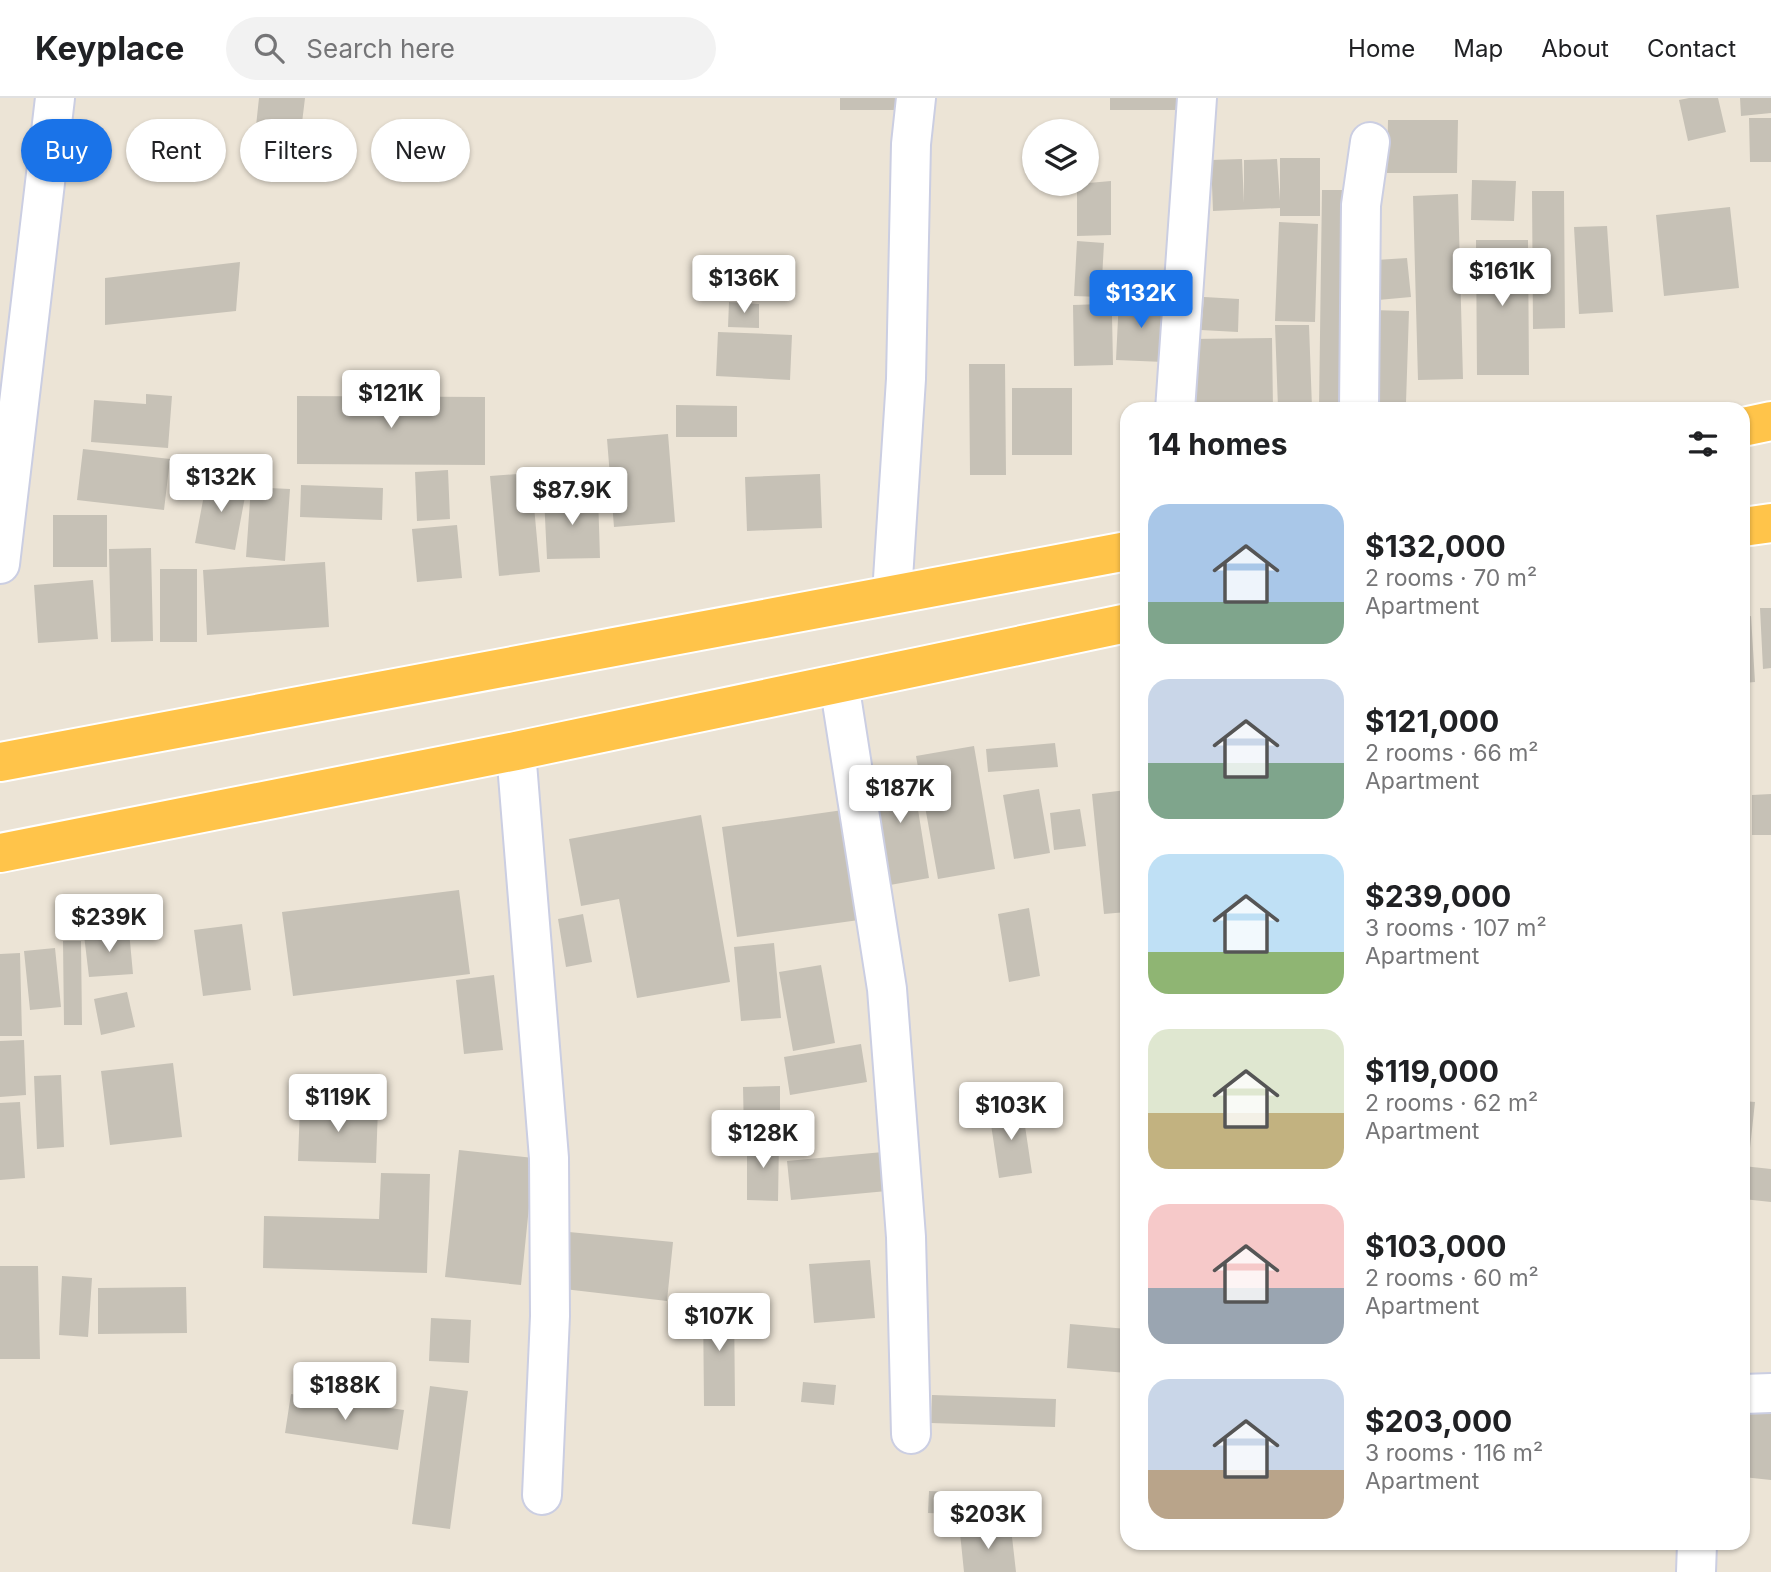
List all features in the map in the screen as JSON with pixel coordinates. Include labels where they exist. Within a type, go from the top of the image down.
[{"type":"highway","points":[[1750,426],[1771,421]]},
{"type":"highway","points":[[1750,526],[1771,523]]},
{"type":"highway","points":[[0,762],[1120,552]]},
{"type":"highway","points":[[0,853],[516,751],[1120,624]]},
{"type":"street","points":[[0,564],[3,511],[55,98]]},
{"type":"street","points":[[892,594],[906,379],[911,144],[916,98]]},
{"type":"street","points":[[1176,402],[1197,98]]},
{"type":"street","points":[[1359,402],[1361,205],[1370,142]]},
{"type":"street","points":[[839,683],[887,989],[906,1237],[911,1434]]},
{"type":"street","points":[[516,751],[549,1158],[550,1316],[542,1495]]},
{"type":"street","points":[[1750,1394],[1771,1393]]},
{"type":"street","points":[[1696,1572],[1697,1550]]},
{"type":"building","points":[[259,98],[305,98],[302,119],[257,119]]},
{"type":"building","points":[[840,98],[895,98],[895,110],[840,110]]},
{"type":"building","points":[[1110,98],[1192,98],[1192,110],[1110,110]]},
{"type":"building","points":[[1718,98],[1726,132],[1688,141],[1679,100]]},
{"type":"building","points":[[1740,98],[1771,98],[1771,113],[1741,116]]},
{"type":"building","points":[[1749,118],[1771,118],[1771,162],[1750,162]]},
{"type":"building","points":[[1388,120],[1458,120],[1457,173],[1387,173]]},
{"type":"building","points":[[1280,158],[1320,158],[1320,216],[1280,216],[1280,208],[1213,211],[1211,160],[1242,159],[1244,203],[1244,160],[1277,159],[1280,201]]},
{"type":"building","points":[[1472,180],[1516,181],[1514,221],[1471,220]]},
{"type":"building","points":[[1111,181],[1111,235],[1077,236],[1077,196],[1099,196],[1099,182]]},
{"type":"building","points":[[1322,190],[1349,190],[1346,402],[1319,402]]},
{"type":"building","points":[[1532,191],[1564,191],[1565,328],[1533,329]]},
{"type":"building","points":[[1458,194],[1463,379],[1418,380],[1413,196]]},
{"type":"building","points":[[1730,207],[1739,288],[1664,296],[1656,215]]},
{"type":"building","points":[[1279,222],[1318,224],[1315,322],[1275,321]]},
{"type":"building","points":[[1607,226],[1613,312],[1579,314],[1574,227]]},
{"type":"building","points":[[1476,240],[1528,240],[1529,375],[1477,375]]},
{"type":"building","points":[[1077,241],[1104,243],[1101,297],[1074,296]]},
{"type":"building","points":[[1407,258],[1411,297],[1378,300],[1376,260]]},
{"type":"building","points":[[240,262],[236,311],[105,325],[105,278]]},
{"type":"building","points":[[1204,297],[1239,299],[1238,332],[1201,330]]},
{"type":"building","points":[[1119,298],[1167,301],[1164,362],[1116,360]]},
{"type":"building","points":[[729,302],[759,304],[759,328],[728,327]]},
{"type":"building","points":[[1103,304],[1104,315],[1112,315],[1113,365],[1074,366],[1073,305]]},
{"type":"building","points":[[1370,310],[1409,311],[1406,402],[1367,402]]},
{"type":"building","points":[[1275,325],[1309,325],[1312,402],[1278,402]]},
{"type":"building","points":[[718,332],[792,335],[790,380],[716,376]]},
{"type":"building","points":[[1272,338],[1273,402],[1192,402],[1190,339]]},
{"type":"building","points":[[969,364],[1005,364],[1006,475],[970,475]]},
{"type":"building","points":[[1012,388],[1072,388],[1072,455],[1012,455]]},
{"type":"building","points":[[146,394],[172,396],[168,448],[91,442],[94,400],[146,404]]},
{"type":"building","points":[[297,396],[485,397],[485,465],[297,464]]},
{"type":"building","points":[[676,405],[737,406],[737,437],[676,437]]},
{"type":"building","points":[[668,434],[675,522],[614,527],[607,439]]},
{"type":"building","points":[[83,449],[170,459],[164,510],[77,500]]},
{"type":"building","points":[[448,470],[450,519],[417,521],[415,472]]},
{"type":"building","points":[[531,473],[540,572],[499,576],[490,476]]},
{"type":"building","points":[[820,474],[822,528],[747,531],[745,477]]},
{"type":"building","points":[[207,479],[247,486],[235,550],[195,543]]},
{"type":"building","points":[[301,485],[383,488],[382,520],[300,517]]},
{"type":"building","points":[[251,487],[290,489],[285,561],[246,557]]},
{"type":"building","points":[[598,495],[600,558],[547,559],[544,497]]},
{"type":"building","points":[[53,515],[107,515],[107,567],[53,567]]},
{"type":"building","points":[[457,525],[462,578],[417,582],[412,529]]},
{"type":"building","points":[[151,548],[153,641],[111,642],[109,549]]},
{"type":"building","points":[[325,562],[329,627],[207,635],[203,570]]},
{"type":"building","points":[[160,569],[197,569],[197,642],[160,642]]},
{"type":"building","points":[[93,580],[98,639],[38,643],[34,585]]},
{"type":"building","points":[[1760,608],[1771,608],[1771,668],[1763,669]]},
{"type":"building","points":[[1750,616],[1755,682],[1750,682]]},
{"type":"building","points":[[1055,743],[1058,767],[988,772],[986,749]]},
{"type":"building","points":[[974,746],[995,869],[938,879],[916,756]]},
{"type":"building","points":[[911,766],[929,878],[890,885],[871,773]]},
{"type":"building","points":[[1039,789],[1050,853],[1014,859],[1003,795]]},
{"type":"building","points":[[1120,791],[1120,913],[1104,914],[1092,794]]},
{"type":"building","points":[[1771,794],[1771,835],[1752,835],[1752,795]]},
{"type":"building","points":[[1080,809],[1086,846],[1054,850],[1050,813]]},
{"type":"building","points":[[843,810],[859,920],[737,937],[722,827]]},
{"type":"building","points":[[701,815],[730,982],[637,998],[619,899],[581,906],[569,839]]},
{"type":"building","points":[[459,890],[470,974],[293,996],[282,912]]},
{"type":"building","points":[[1029,908],[1040,976],[1009,982],[998,914]]},
{"type":"building","points":[[583,914],[592,962],[566,967],[558,919]]},
{"type":"building","points":[[242,924],[251,990],[203,996],[194,930]]},
{"type":"building","points":[[129,931],[133,974],[89,977],[84,935]]},
{"type":"building","points":[[63,941],[81,941],[82,1025],[64,1025]]},
{"type":"building","points":[[774,943],[781,1018],[741,1021],[734,947]]},
{"type":"building","points":[[55,948],[61,1007],[30,1010],[24,951]]},
{"type":"building","points":[[20,953],[22,1036],[0,1036],[0,954]]},
{"type":"building","points":[[821,965],[835,1043],[793,1051],[779,972]]},
{"type":"building","points":[[494,975],[503,1050],[464,1054],[456,980]]},
{"type":"building","points":[[127,992],[135,1027],[101,1035],[94,999]]},
{"type":"building","points":[[24,1040],[26,1095],[0,1097],[0,1041]]},
{"type":"building","points":[[861,1044],[867,1082],[790,1095],[784,1057]]},
{"type":"building","points":[[173,1063],[182,1137],[110,1145],[101,1071]]},
{"type":"building","points":[[61,1075],[64,1147],[37,1149],[34,1076]]},
{"type":"building","points":[[780,1086],[780,1134],[744,1135],[743,1087]]},
{"type":"building","points":[[20,1102],[25,1178],[0,1180],[0,1103]]},
{"type":"building","points":[[1750,1102],[1755,1102],[1750,1148]]},
{"type":"building","points":[[300,1105],[378,1108],[376,1163],[298,1161]]},
{"type":"building","points":[[1022,1106],[1032,1173],[999,1178],[989,1111]]},
{"type":"building","points":[[747,1140],[779,1141],[778,1201],[747,1200]]},
{"type":"building","points":[[459,1150],[534,1158],[521,1285],[445,1277]]},
{"type":"building","points":[[883,1152],[887,1191],[791,1200],[787,1161]]},
{"type":"building","points":[[1750,1167],[1771,1169],[1771,1202],[1750,1200]]},
{"type":"building","points":[[381,1173],[430,1174],[427,1273],[263,1268],[264,1216],[379,1219]]},
{"type":"building","points":[[569,1232],[673,1242],[667,1301],[564,1289]]},
{"type":"building","points":[[870,1260],[875,1318],[814,1323],[809,1264]]},
{"type":"building","points":[[0,1266],[38,1266],[40,1359],[0,1359]]},
{"type":"building","points":[[62,1276],[92,1278],[88,1337],[59,1335]]},
{"type":"building","points":[[186,1287],[187,1333],[98,1334],[98,1288]]},
{"type":"building","points":[[703,1301],[734,1301],[735,1406],[704,1406]]},
{"type":"building","points":[[431,1318],[471,1320],[469,1363],[429,1361]]},
{"type":"building","points":[[1070,1324],[1120,1328],[1120,1372],[1067,1368]]},
{"type":"building","points":[[803,1382],[836,1385],[834,1405],[801,1402]]},
{"type":"building","points":[[430,1386],[468,1391],[450,1529],[412,1524]]},
{"type":"building","points":[[291,1394],[404,1410],[398,1450],[285,1433]]},
{"type":"building","points":[[932,1395],[1056,1399],[1055,1427],[931,1423]]},
{"type":"building","points":[[1750,1410],[1771,1412],[1771,1480],[1750,1478]]},
{"type":"building","points":[[929,1491],[1035,1495],[1034,1517],[928,1513]]},
{"type":"building","points":[[1011,1528],[1016,1572],[964,1572],[960,1533]]}]
